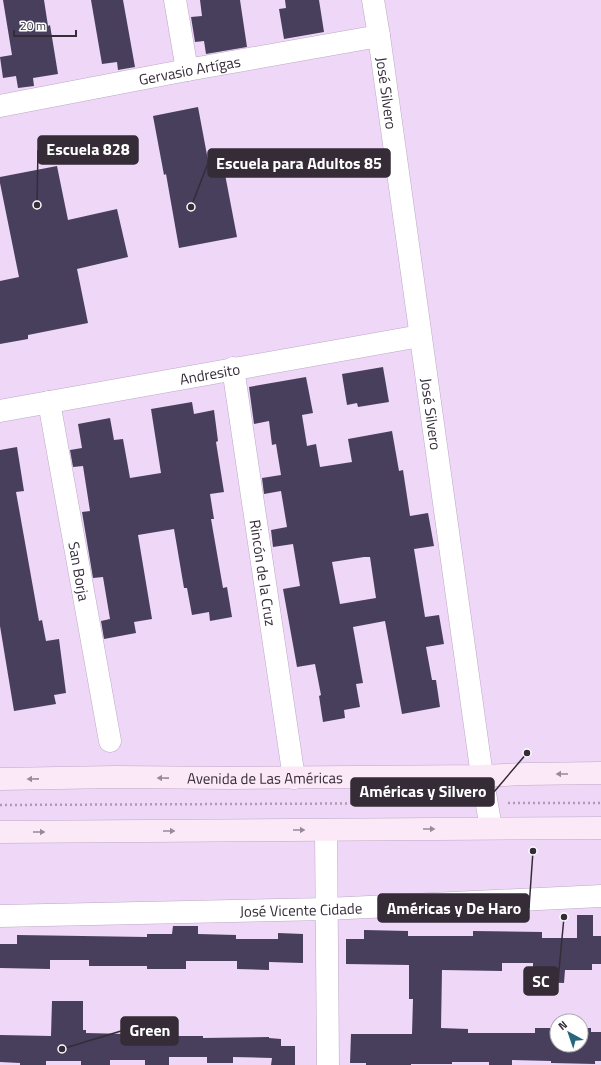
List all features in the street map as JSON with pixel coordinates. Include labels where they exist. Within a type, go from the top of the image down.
[{"type":"main road","name":"Avenida de Las Américas","points":[[0,779],[116,777],[294,778],[601,774]]},
{"type":"main road","points":[[0,832],[601,828]]},
{"type":"street","points":[[175,0],[187,70]]},
{"type":"street","name":"José Silvero","points":[[373,0],[482,776],[491,828]]},
{"type":"street","name":"Gervasio Artígas","points":[[1,99],[187,70],[379,36]]},
{"type":"street","name":"Andresito","points":[[0,411],[233,368],[420,336]]},
{"type":"street","name":"Rincón de la Cruz","points":[[233,368],[294,778]]},
{"type":"street","name":"San Borja","points":[[49,402],[110,741]]},
{"type":"street","points":[[326,830],[328,1065]]},
{"type":"street","name":"José Vicente Cidade","points":[[0,916],[327,909],[601,896]]},
{"type":"path","points":[[0,805],[601,803]]},
{"type":"building","points":[[3,0],[44,0],[48,26],[50,25],[58,74],[33,78],[34,86],[18,88],[16,76],[3,78],[0,57],[12,55]]},
{"type":"building","points":[[91,0],[123,0],[135,67],[118,70],[117,62],[102,64]]},
{"type":"building","points":[[200,0],[240,0],[247,47],[206,54],[204,41],[195,42],[191,17],[202,16]]},
{"type":"building","points":[[285,0],[319,0],[324,32],[284,39],[279,9],[286,8]]},
{"type":"building","points":[[198,107],[210,171],[224,169],[237,237],[179,248],[166,174],[164,175],[153,116]]},
{"type":"building","points":[[57,166],[68,220],[117,209],[128,257],[77,269],[88,323],[28,335],[28,339],[0,344],[0,281],[19,277],[0,177]]},
{"type":"building","points":[[383,367],[389,402],[358,407],[357,403],[347,405],[342,374]]},
{"type":"building","points":[[306,377],[313,413],[302,415],[307,446],[316,444],[320,467],[352,462],[348,439],[392,431],[399,471],[403,470],[410,516],[428,513],[434,546],[414,549],[425,617],[439,615],[444,644],[426,647],[432,680],[436,680],[440,707],[402,714],[385,621],[353,627],[363,683],[356,684],[360,707],[344,710],[345,718],[323,722],[319,696],[321,695],[315,664],[297,667],[283,589],[300,586],[293,544],[273,547],[271,530],[287,527],[281,491],[264,494],[262,478],[281,475],[276,444],[272,445],[269,421],[254,424],[249,387]],"holes":[[[370,557],[376,598],[340,604],[332,562]]]},
{"type":"building","points":[[192,402],[194,414],[214,410],[218,441],[216,442],[224,492],[210,494],[214,519],[211,519],[223,588],[227,587],[232,617],[210,621],[209,612],[192,615],[187,588],[184,588],[174,529],[138,535],[152,619],[134,622],[136,633],[104,639],[101,621],[110,619],[103,577],[93,578],[82,512],[90,511],[83,466],[73,467],[70,450],[82,448],[78,424],[110,418],[114,440],[123,439],[130,478],[161,473],[151,409]]},
{"type":"building","points":[[17,447],[24,491],[16,492],[39,621],[42,620],[46,641],[59,639],[66,693],[54,695],[56,704],[14,711],[0,626],[0,450]]},
{"type":"building","points":[[577,915],[593,915],[593,936],[601,936],[601,964],[592,964],[592,970],[565,970],[564,983],[537,982],[537,969],[533,969],[533,963],[502,963],[502,971],[442,970],[441,1028],[468,1029],[468,1033],[535,1033],[535,1028],[549,1028],[549,1053],[589,1053],[589,1028],[591,1028],[591,1032],[601,1032],[601,1061],[595,1061],[595,1064],[512,1060],[512,1065],[489,1065],[489,1062],[452,1062],[452,1064],[411,1065],[366,1065],[366,1063],[350,1063],[351,1034],[412,1034],[413,999],[409,999],[409,965],[346,964],[346,939],[364,939],[364,930],[408,931],[408,936],[473,936],[473,931],[542,932],[542,938],[577,938]]},
{"type":"building","points":[[173,926],[198,926],[198,934],[236,935],[236,939],[278,939],[278,933],[303,934],[303,963],[269,962],[269,970],[237,969],[237,961],[186,961],[186,969],[147,969],[147,966],[89,966],[89,960],[50,960],[50,969],[0,968],[0,944],[17,944],[17,935],[147,937],[147,934],[172,934]]},
{"type":"building","points":[[52,1001],[83,1001],[83,1030],[86,1030],[86,1033],[126,1034],[126,1038],[139,1039],[175,1039],[175,1036],[203,1036],[203,1038],[269,1037],[281,1039],[281,1046],[295,1046],[295,1065],[271,1065],[272,1058],[233,1057],[233,1063],[207,1063],[207,1057],[169,1057],[169,1065],[145,1065],[145,1060],[110,1060],[110,1065],[81,1065],[81,1061],[46,1061],[46,1065],[20,1065],[20,1063],[0,1062],[0,1035],[51,1036]]},
{"type":"place","name":"Escuela 828","points":[[37,205]]},
{"type":"place","name":"Escuela para Adultos 85","points":[[191,207]]},
{"type":"place","name":"Américas y Silvero","points":[[527,753]]},
{"type":"place","name":"Américas y De Haro","points":[[533,851]]},
{"type":"place","name":"SC","points":[[564,917]]},
{"type":"place","name":"Green","points":[[62,1049]]}]
